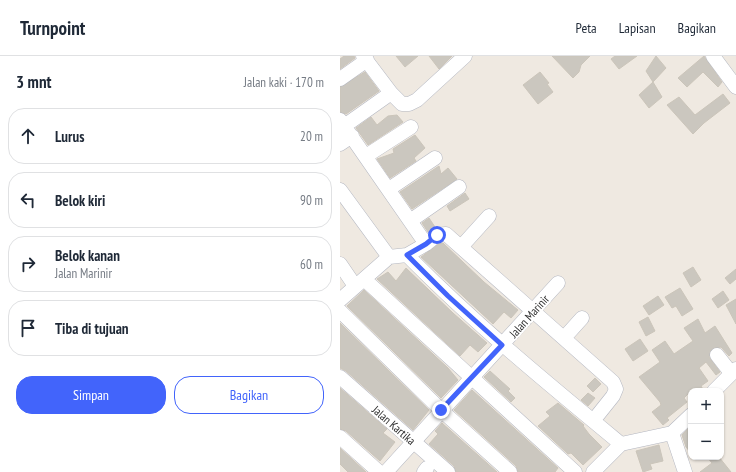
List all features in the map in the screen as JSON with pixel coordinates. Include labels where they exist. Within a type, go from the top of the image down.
[{"type":"street","points":[[340,78],[365,58],[391,93],[402,104],[410,104],[464,56]]},
{"type":"street","points":[[713,56],[736,86]]},
{"type":"street","points":[[391,93],[343,131],[366,156],[426,244]]},
{"type":"street","points":[[366,156],[411,127]]},
{"type":"street","points":[[389,189],[435,158]]},
{"type":"street","points":[[410,221],[459,187]]},
{"type":"street","points":[[340,190],[389,257]]},
{"type":"street","points":[[462,246],[489,216]]},
{"type":"street","points":[[340,300],[389,257],[407,255],[426,244],[437,235],[446,234],[462,246],[613,382],[616,389],[613,396],[593,421]]},
{"type":"street","points":[[407,255],[448,296],[502,345],[621,444]]},
{"type":"street","points":[[340,264],[472,379],[575,472]]},
{"type":"street","name":"Jalan Marinir","points":[[386,472],[558,283]]},
{"type":"street","points":[[340,311],[441,410],[510,472]]},
{"type":"street","points":[[564,338],[582,318]]},
{"type":"street","points":[[717,355],[734,371],[717,388]]},
{"type":"street","name":"Jalan Kartika","points":[[340,377],[448,472]]},
{"type":"street","points":[[593,472],[621,444],[672,433],[688,417]]},
{"type":"street","points":[[672,433],[686,472]]},
{"type":"street","points":[[340,437],[379,472]]},
{"type":"building","points":[[344,56],[354,56],[355,58],[340,69],[340,59]]},
{"type":"building","points":[[396,56],[418,56],[405,67]]},
{"type":"building","points":[[429,56],[452,56],[439,69]]},
{"type":"building","points":[[552,56],[590,56],[581,65],[579,72],[573,78]]},
{"type":"building","points":[[615,56],[637,56],[619,69],[611,59]]},
{"type":"building","points":[[656,56],[666,68],[653,82],[646,71]]},
{"type":"building","points":[[704,56],[722,82],[718,87],[703,72],[687,87],[678,78]]},
{"type":"building","points":[[365,72],[379,91],[346,114],[340,112],[340,87]]},
{"type":"building","points":[[540,72],[549,83],[547,84],[553,92],[538,104],[523,85]]},
{"type":"building","points":[[653,82],[662,97],[649,108],[639,95]]},
{"type":"building","points":[[723,94],[730,103],[704,123],[693,134],[667,105],[679,97],[695,115]]},
{"type":"building","points":[[397,115],[403,122],[368,145],[356,128],[371,117],[377,125],[388,116]]},
{"type":"building","points":[[415,135],[425,148],[414,158],[416,161],[390,178],[377,159],[394,153],[393,149]]},
{"type":"building","points":[[439,166],[441,174],[448,168],[457,179],[412,209],[400,192]]},
{"type":"building","points":[[465,193],[469,199],[450,211],[447,206]]},
{"type":"building","points":[[429,218],[435,227],[428,232],[422,223]]},
{"type":"building","points":[[440,243],[443,243],[484,282],[518,310],[511,318],[504,312],[493,324],[421,257]]},
{"type":"building","points":[[693,267],[701,280],[691,287],[683,273]]},
{"type":"building","points":[[406,268],[487,343],[478,352],[470,345],[460,356],[377,279],[388,272],[396,281]]},
{"type":"building","points":[[736,269],[736,279],[730,284],[725,278]]},
{"type":"building","points":[[680,288],[693,309],[682,316],[676,306],[672,308],[665,297]]},
{"type":"building","points":[[364,290],[448,368],[458,380],[441,398],[347,306]]},
{"type":"building","points":[[723,291],[729,300],[718,308],[712,299]]},
{"type":"building","points":[[658,296],[664,305],[649,315],[643,306]]},
{"type":"building","points":[[736,299],[736,324],[726,305]]},
{"type":"building","points":[[648,317],[655,331],[646,336],[639,322]]},
{"type":"building","points":[[698,319],[705,333],[715,326],[732,353],[729,356],[721,347],[712,349],[709,357],[720,372],[716,375],[706,362],[699,368],[708,381],[701,386],[702,388],[688,388],[688,394],[684,398],[687,402],[667,418],[669,420],[663,425],[652,412],[661,405],[660,402],[639,377],[660,362],[652,350],[665,341],[674,354],[693,341],[684,328]]},
{"type":"building","points":[[340,323],[429,410],[413,430],[346,371],[340,368]]},
{"type":"building","points":[[640,339],[648,351],[633,361],[625,349]]},
{"type":"building","points":[[490,371],[510,389],[508,391],[515,398],[511,402],[484,377]]},
{"type":"building","points":[[595,378],[601,384],[593,392],[587,386]]},
{"type":"building","points":[[340,388],[387,429],[383,433],[395,442],[380,461],[346,431],[340,429]]},
{"type":"building","points":[[472,390],[558,468],[555,472],[518,472],[516,466],[454,410]]},
{"type":"building","points":[[588,393],[595,398],[588,406],[581,400]]},
{"type":"building","points":[[558,403],[584,425],[583,426],[589,434],[602,447],[583,465],[571,453],[568,454],[538,426],[550,416],[546,412]]},
{"type":"building","points":[[442,423],[497,472],[456,472],[454,466],[429,444],[438,434],[435,431]]},
{"type":"building","points":[[688,429],[688,449],[686,447],[682,435]]},
{"type":"building","points":[[659,445],[663,461],[650,464],[652,469],[643,472],[636,451]]},
{"type":"building","points":[[340,448],[366,472],[348,472],[340,464]]},
{"type":"building","points":[[710,460],[721,460],[731,472],[700,472],[712,463]]},
{"type":"route","points":[[437,235],[426,244],[407,255],[448,296],[502,345],[472,379],[441,410]]}]
